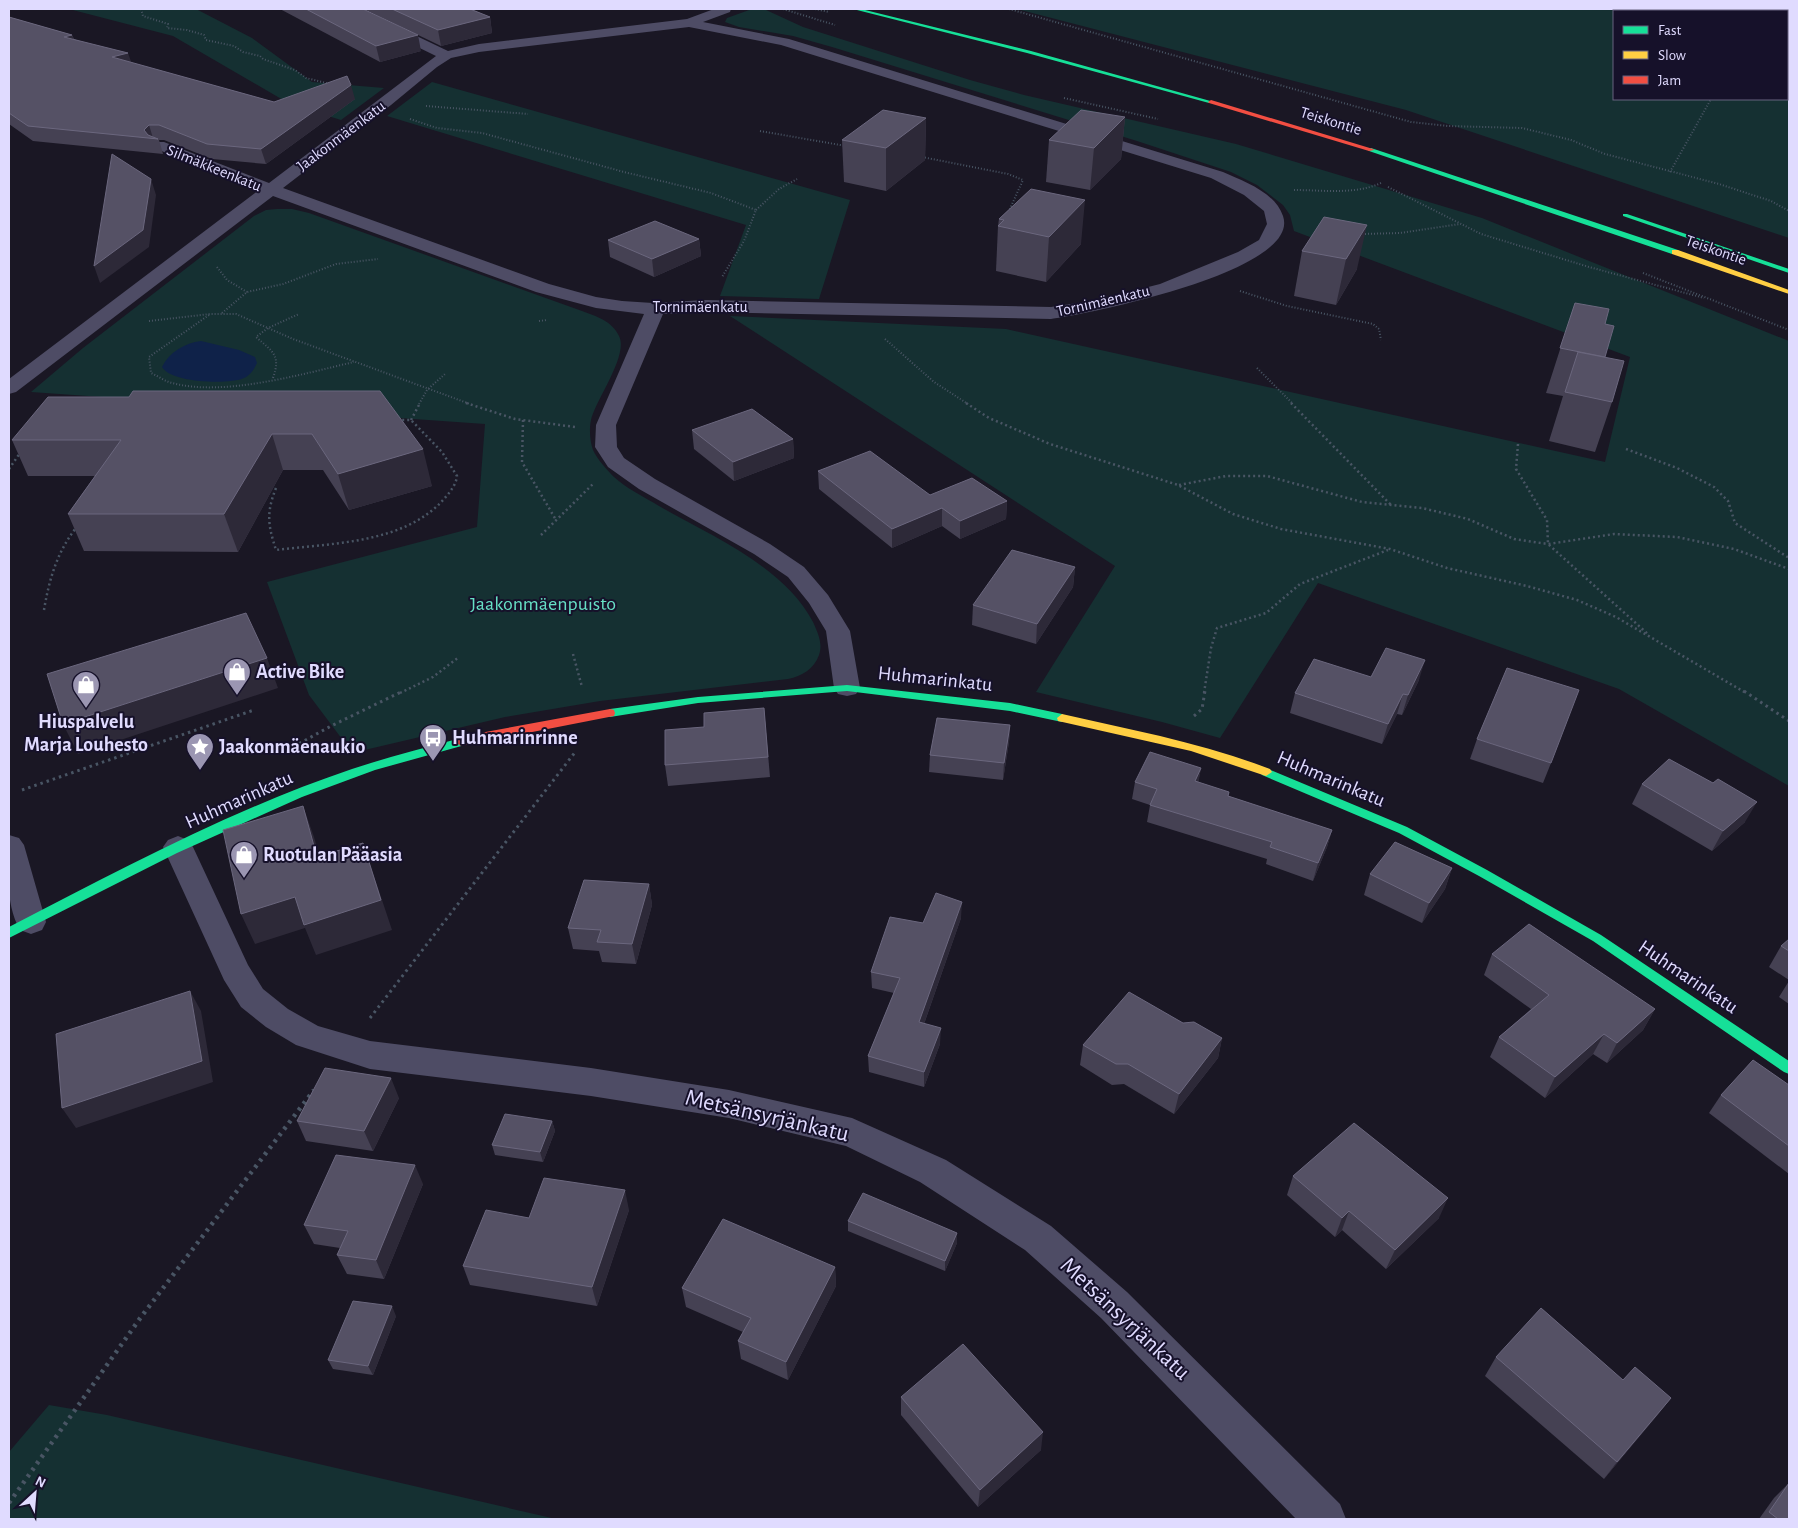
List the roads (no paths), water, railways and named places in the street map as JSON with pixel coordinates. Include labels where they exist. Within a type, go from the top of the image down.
[{"type":"main road","name":"Teiskontie","points":[[856,9],[1020,50],[1315,133],[1451,176],[1789,292]]},
{"type":"main road","name":"Teiskontie","points":[[1617,212],[1789,271]]},
{"type":"main road","name":"Huhmarinkatu","points":[[20,928],[178,847],[242,817],[343,776],[480,737],[590,716],[698,700],[847,688],[1010,706],[1165,741],[1250,765],[1403,830],[1596,938],[1789,1068]]},
{"type":"street","points":[[351,9],[434,51],[447,55]]},
{"type":"street","name":"Jaakonmäenkatu","points":[[9,388],[386,102],[432,64],[447,55],[479,48],[690,22],[726,9]]},
{"type":"street","name":"Tornimäenkatu","points":[[269,190],[553,290],[605,304],[656,308],[705,306],[1051,313],[1075,311],[1168,286],[1200,275],[1254,251],[1264,244],[1272,234],[1275,216],[1270,207],[1248,190],[1217,175],[784,42],[690,22]]},
{"type":"street","name":"Silmäkkeenkatu","points":[[159,145],[269,190]]},
{"type":"street","points":[[656,308],[606,425],[606,447],[616,462],[647,484],[762,549],[796,572],[819,600],[838,631],[847,688]]},
{"type":"street","points":[[9,845],[20,928]]},
{"type":"street","name":"Metsänsyrjänkatu","points":[[178,847],[235,971],[252,998],[277,1018],[308,1036],[370,1055],[592,1082],[729,1104],[852,1133],[933,1171],[1038,1238],[1114,1305],[1325,1519]]},
{"type":"water","points":[[201,341],[239,350],[255,357],[257,363],[252,372],[244,378],[214,382],[176,376],[167,372],[162,367],[178,349]]},
{"type":"place","name":"Active Bike","points":[[237,696]]},
{"type":"place","name":"Hiuspalvelu Marja Louhesto","points":[[86,709]]},
{"type":"place","name":"Huhmarinrinne","points":[[433,762]]},
{"type":"place","name":"Jaakonmäenaukio","points":[[200,771]]},
{"type":"place","name":"Ruotulan Pääasia","points":[[244,879]]},
{"type":"park label","name":"Jaakonmäenpuisto","points":[[543,604]]}]
